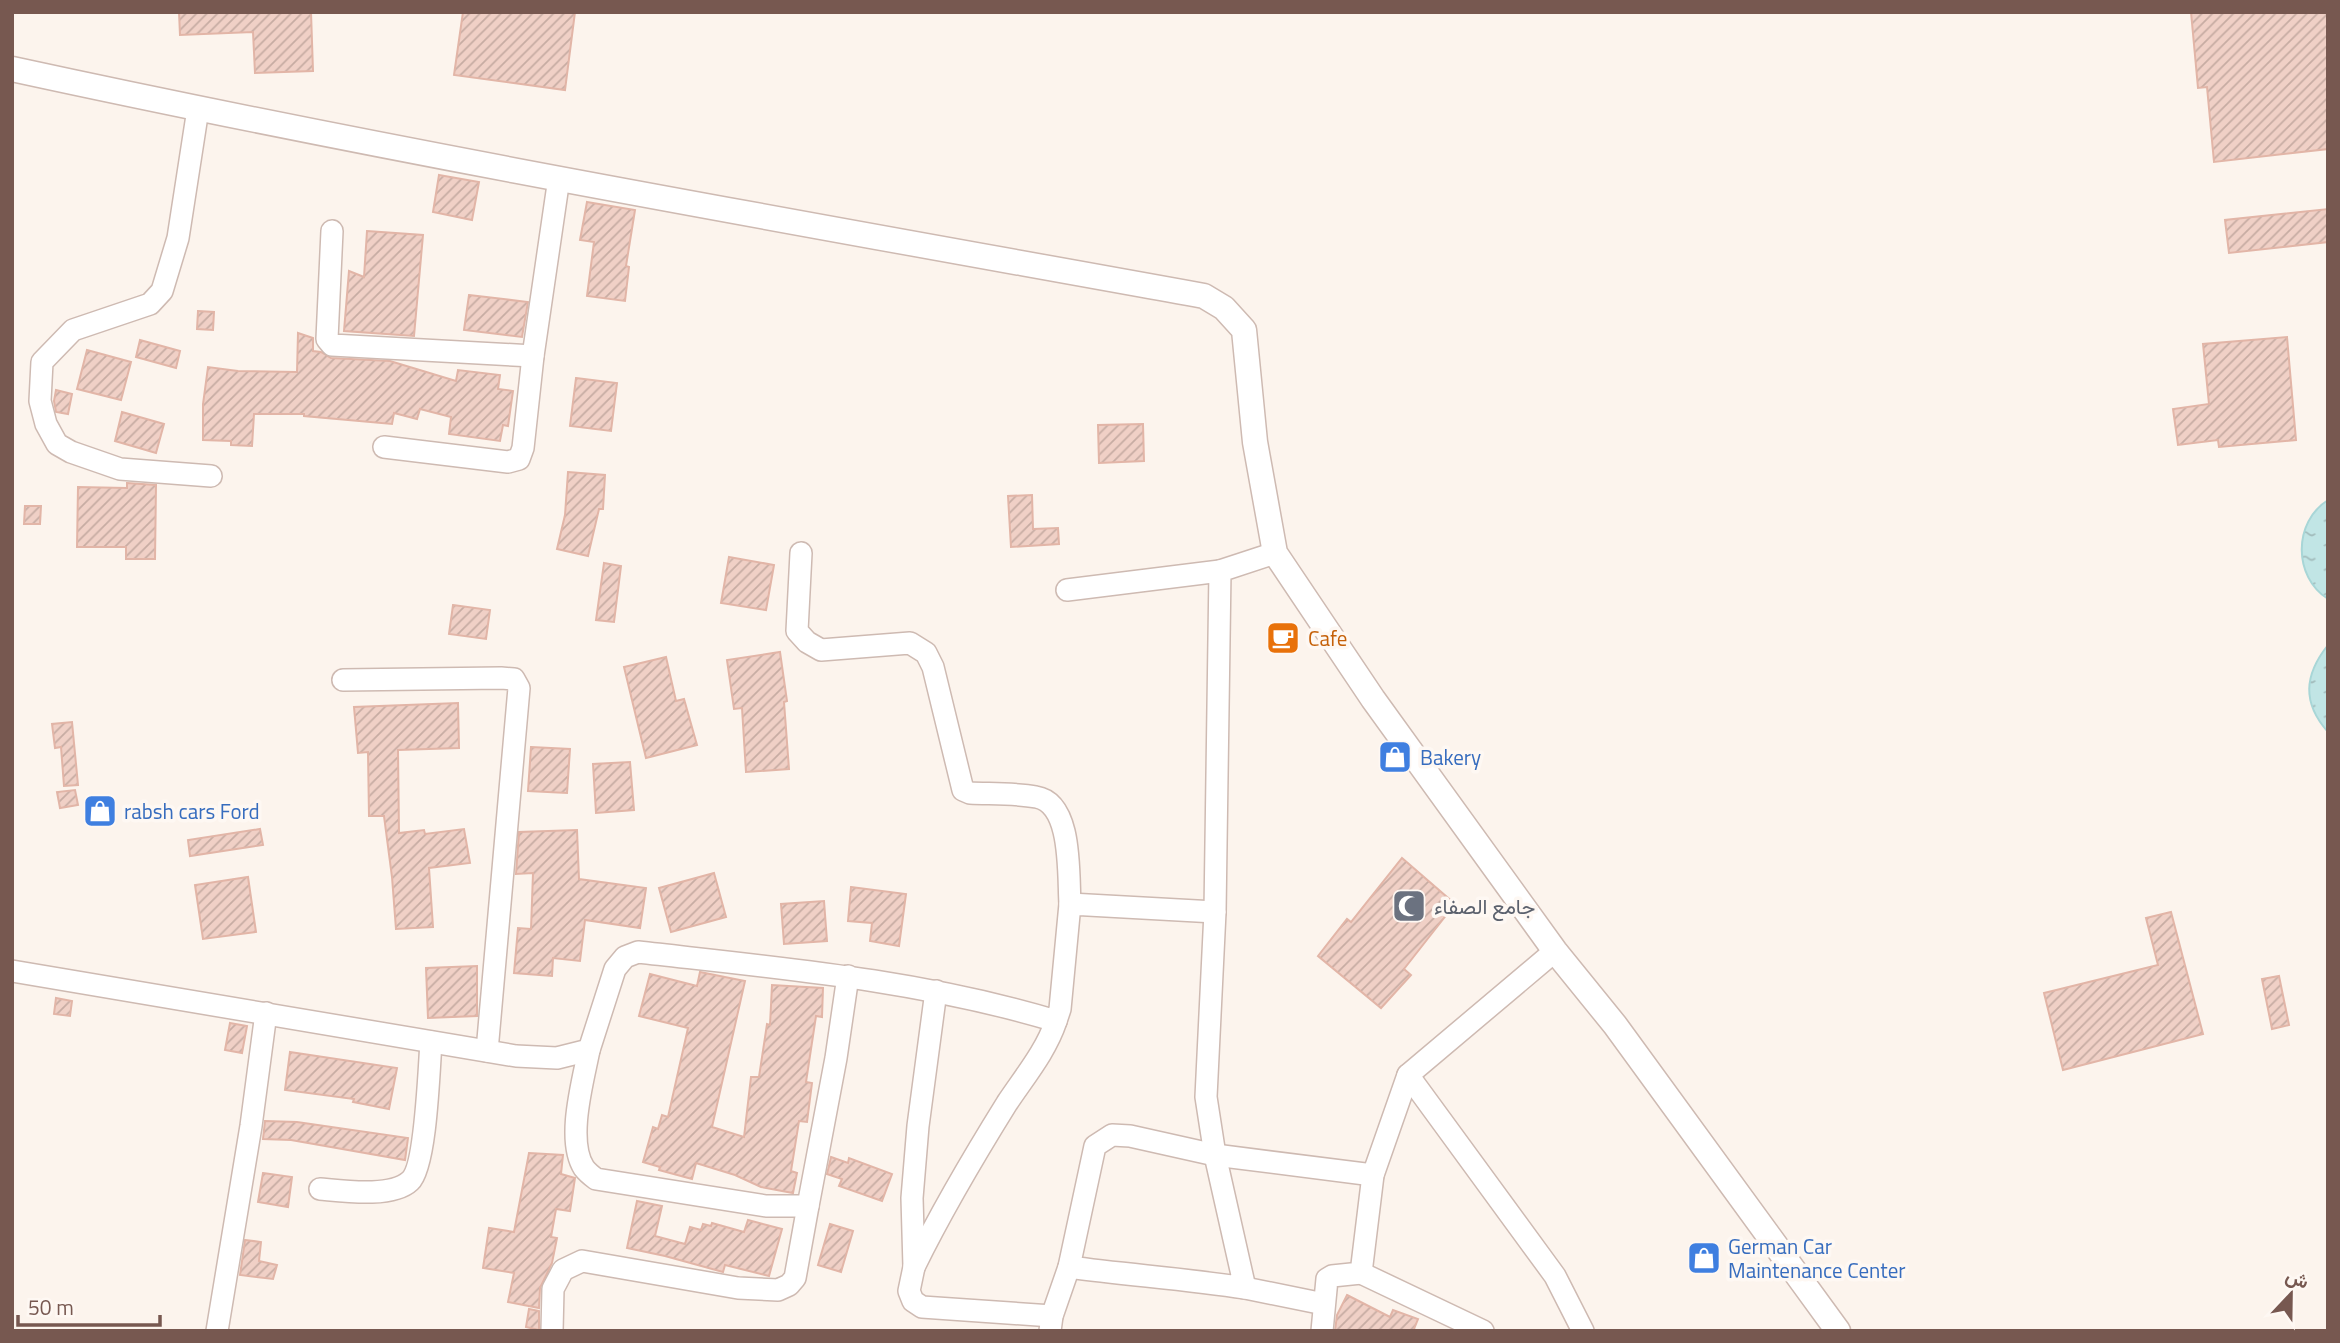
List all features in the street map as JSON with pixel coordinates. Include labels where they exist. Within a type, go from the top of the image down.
[{"type":"street","points":[[12,69],[198,109],[727,211],[1204,296],[1224,309],[1244,330],[1255,442],[1275,553],[1373,699],[1555,951],[1615,1025],[1838,1331]]},
{"type":"street","points":[[198,109],[178,238],[162,291],[150,304],[73,330],[42,362],[40,401],[46,424],[57,444],[71,452],[120,469],[211,475]]},
{"type":"street","points":[[384,447],[508,462],[519,459],[523,448],[533,356],[559,178]]},
{"type":"street","points":[[332,231],[327,339],[332,345],[533,356]]},
{"type":"street","points":[[801,553],[797,631],[807,642],[821,650],[910,643],[926,653],[933,667],[963,790],[970,793],[1039,797],[1057,810],[1064,827],[1070,904],[1060,1009],[1050,1039],[947,1203],[914,1266]]},
{"type":"street","points":[[1067,590],[1220,571],[1275,553]]},
{"type":"street","points":[[1220,571],[1215,912],[1206,1097],[1215,1154],[1245,1289]]},
{"type":"street","points":[[343,680],[501,678],[514,679],[519,688],[487,1051]]},
{"type":"street","points":[[1070,904],[1215,912]]},
{"type":"street","points":[[1361,1273],[1373,1175],[1408,1075],[1555,951]]},
{"type":"street","points":[[808,1206],[766,1206],[596,1179],[585,1169],[579,1156],[576,1128],[589,1050],[615,969],[625,957],[639,952],[848,976],[936,991],[1056,1021]]},
{"type":"street","points":[[12,971],[516,1056],[557,1058],[589,1050]]},
{"type":"street","points":[[552,1331],[553,1289],[563,1270],[582,1261],[738,1288],[778,1290],[789,1285],[795,1278],[836,1058],[848,976]]},
{"type":"street","points":[[936,991],[918,1126],[912,1198],[914,1266],[909,1292],[913,1301],[922,1307],[1051,1324],[1069,1267],[1094,1146],[1112,1135],[1215,1154],[1373,1175]]},
{"type":"street","points":[[217,1331],[251,1126],[266,1013]]},
{"type":"street","points":[[320,1189],[362,1193],[400,1187],[411,1181],[420,1161],[431,1042]]},
{"type":"street","points":[[1408,1075],[1555,1276],[1583,1331]]},
{"type":"street","points":[[1069,1267],[1148,1278],[1198,1280],[1324,1304]]},
{"type":"street","points":[[1322,1331],[1327,1279],[1361,1273],[1475,1329]]},
{"type":"water","points":[[2328,500],[2328,599],[2308,577],[2302,550],[2303,535],[2308,522]]},
{"type":"water","points":[[2328,645],[2328,732],[2314,710],[2309,689],[2314,667]]},
{"type":"building","points":[[179,12],[311,12],[313,71],[255,73],[253,32],[180,35]]},
{"type":"building","points":[[463,12],[575,12],[565,90],[454,75]]},
{"type":"building","points":[[2191,12],[2328,12],[2328,149],[2214,162],[2207,87],[2198,88]]},
{"type":"building","points":[[439,175],[479,182],[472,220],[433,212]]},
{"type":"building","points":[[587,202],[635,210],[626,266],[629,267],[625,301],[587,296],[594,242],[580,240]]},
{"type":"building","points":[[2328,209],[2328,242],[2229,253],[2225,220]]},
{"type":"building","points":[[367,231],[423,235],[414,336],[344,331],[349,271],[364,277]]},
{"type":"building","points":[[469,295],[528,302],[522,337],[464,330]]},
{"type":"building","points":[[198,311],[214,312],[213,330],[197,329]]},
{"type":"building","points":[[298,333],[313,338],[313,351],[331,358],[390,361],[456,381],[458,370],[500,375],[498,389],[513,391],[508,426],[503,425],[500,441],[449,434],[451,417],[420,409],[417,419],[394,413],[392,424],[304,414],[254,414],[252,446],[231,445],[231,441],[203,440],[203,404],[208,367],[238,371],[297,372]]},
{"type":"building","points":[[2287,337],[2296,440],[2219,447],[2218,440],[2178,445],[2173,409],[2209,404],[2203,344]]},
{"type":"building","points":[[140,340],[180,351],[176,368],[136,357]]},
{"type":"building","points":[[87,350],[131,362],[121,400],[77,389]]},
{"type":"building","points":[[576,378],[617,383],[611,431],[570,426]]},
{"type":"building","points":[[56,390],[72,394],[68,414],[56,412]]},
{"type":"building","points":[[122,412],[164,424],[156,453],[115,441]]},
{"type":"building","points":[[1143,424],[1144,461],[1099,463],[1098,425]]},
{"type":"building","points":[[568,472],[605,475],[603,509],[599,509],[588,556],[557,549],[565,515]]},
{"type":"building","points":[[127,483],[156,485],[155,559],[126,559],[126,547],[77,547],[78,487],[127,488]]},
{"type":"building","points":[[1032,495],[1033,529],[1058,528],[1059,544],[1011,547],[1008,496]]},
{"type":"building","points":[[25,506],[41,506],[40,524],[24,524]]},
{"type":"building","points":[[729,557],[774,565],[766,610],[721,603]]},
{"type":"building","points":[[604,563],[621,566],[614,622],[596,620]]},
{"type":"building","points":[[453,605],[490,610],[486,639],[449,634]]},
{"type":"building","points":[[780,652],[787,701],[784,702],[789,769],[746,772],[742,708],[734,709],[727,660]]},
{"type":"building","points":[[666,657],[676,701],[684,699],[697,745],[646,758],[624,667]]},
{"type":"building","points":[[458,703],[459,748],[398,750],[399,833],[424,830],[425,834],[464,829],[470,863],[429,868],[433,927],[396,929],[384,816],[369,816],[368,752],[358,753],[354,707]]},
{"type":"building","points":[[72,722],[78,785],[64,786],[61,747],[55,748],[52,724]]},
{"type":"building","points":[[531,747],[570,749],[567,793],[528,791]]},
{"type":"building","points":[[630,762],[634,810],[596,813],[593,764]]},
{"type":"building","points":[[75,790],[78,805],[60,808],[57,792]]},
{"type":"building","points":[[260,829],[263,845],[190,856],[188,840]]},
{"type":"building","points":[[577,830],[579,879],[646,888],[640,928],[585,920],[580,961],[553,958],[552,976],[514,973],[518,928],[531,929],[533,873],[516,874],[519,832]]},
{"type":"building","points":[[1402,858],[1455,904],[1404,969],[1411,975],[1381,1008],[1318,956],[1347,919],[1351,922]]},
{"type":"building","points":[[714,873],[726,917],[671,932],[659,888]]},
{"type":"building","points":[[248,877],[256,932],[203,939],[195,885]]},
{"type":"building","points":[[851,887],[906,894],[899,946],[870,941],[872,923],[848,921]]},
{"type":"building","points":[[824,901],[827,941],[784,944],[781,904]]},
{"type":"building","points":[[2171,912],[2203,1034],[2063,1070],[2044,993],[2158,965],[2146,918]]},
{"type":"building","points":[[477,966],[477,1016],[428,1018],[426,968]]},
{"type":"building","points":[[700,972],[745,981],[712,1127],[744,1137],[751,1077],[759,1077],[767,1024],[770,1025],[772,985],[823,988],[822,1017],[816,1016],[806,1082],[812,1083],[807,1122],[799,1121],[791,1171],[797,1173],[793,1193],[761,1187],[735,1175],[696,1163],[692,1179],[659,1170],[660,1167],[643,1162],[653,1127],[658,1129],[662,1115],[668,1117],[688,1028],[639,1016],[650,974],[697,986]]},
{"type":"building","points":[[2279,976],[2289,1025],[2272,1029],[2262,979]]},
{"type":"building","points":[[56,998],[72,1001],[70,1016],[54,1014]]},
{"type":"building","points":[[230,1023],[247,1026],[242,1053],[225,1050]]},
{"type":"building","points":[[290,1052],[397,1068],[389,1109],[353,1102],[354,1099],[285,1090]]},
{"type":"building","points":[[265,1121],[297,1122],[408,1138],[405,1160],[291,1140],[263,1139]]},
{"type":"building","points":[[529,1153],[563,1155],[561,1174],[575,1178],[570,1211],[556,1209],[551,1237],[557,1238],[552,1263],[540,1288],[539,1308],[508,1302],[514,1273],[483,1268],[489,1228],[514,1232]]},
{"type":"building","points":[[831,1157],[848,1163],[849,1158],[892,1174],[882,1201],[839,1186],[842,1179],[827,1174]]},
{"type":"building","points":[[263,1173],[292,1177],[288,1207],[258,1202]]},
{"type":"building","points":[[637,1201],[662,1206],[655,1236],[685,1244],[690,1227],[701,1230],[703,1224],[711,1226],[712,1223],[744,1232],[748,1220],[782,1229],[769,1276],[725,1265],[723,1272],[627,1248]]},
{"type":"building","points":[[830,1224],[853,1231],[841,1272],[818,1265]]},
{"type":"building","points":[[245,1240],[261,1242],[259,1261],[277,1265],[273,1279],[240,1275]]},
{"type":"building","points":[[1347,1295],[1390,1317],[1393,1310],[1418,1319],[1414,1329],[1417,1331],[1335,1331],[1337,1315]]},
{"type":"building","points":[[529,1309],[539,1311],[539,1330],[526,1327]]},
{"type":"place","name":"Cafe","points":[[1283,638]]},
{"type":"place","name":"Bakery","points":[[1395,757]]},
{"type":"place","name":"rabsh cars Ford","points":[[100,811]]},
{"type":"place","name":"جامع الصفاء","points":[[1409,906]]},
{"type":"place","name":"German Car Maintenance Center","points":[[1704,1258]]}]
